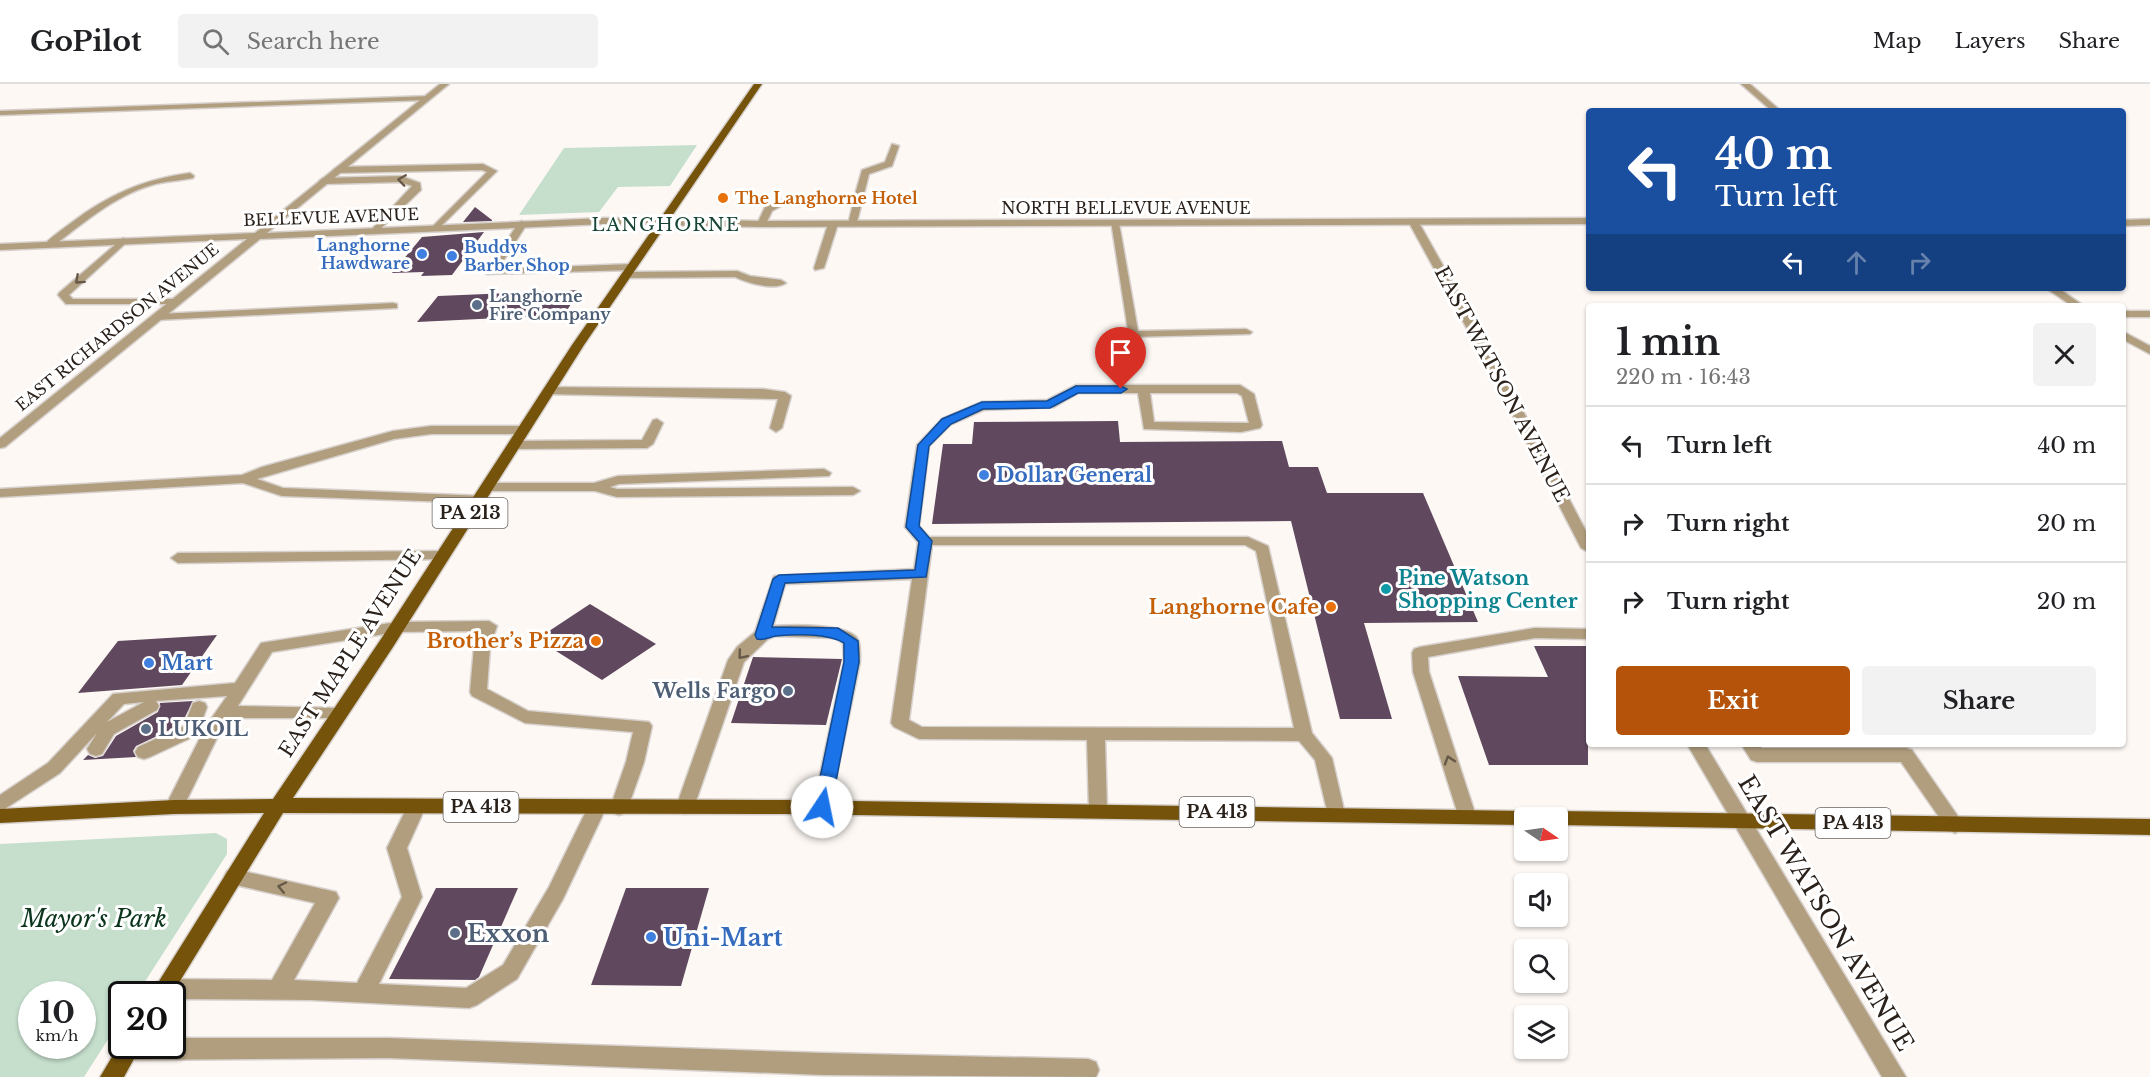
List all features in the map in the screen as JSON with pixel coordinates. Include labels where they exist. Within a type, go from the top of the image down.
[{"type":"main road","name":"PA 213","points":[[664,222],[758,84]]},
{"type":"main road","name":"EAST MAPLE AVENUE","points":[[170,981],[278,806],[549,391],[664,222]]},
{"type":"main road","name":"PA 413","points":[[0,816],[174,807],[417,806],[822,807],[1514,817]]},
{"type":"main road","name":"PA 413","points":[[1568,818],[2150,827]]},
{"type":"main road","points":[[111,1077],[122,1059]]},
{"type":"street","name":"EAST RICHARDSON AVENUE","points":[[0,444],[445,84]]},
{"type":"street","points":[[1745,84],[1773,108]]},
{"type":"street","points":[[0,113],[427,98]]},
{"type":"street","points":[[853,224],[865,172],[889,164],[895,146]]},
{"type":"street","points":[[337,170],[483,167],[493,171],[436,228]]},
{"type":"street","points":[[50,244],[124,190],[167,177],[190,176]]},
{"type":"street","points":[[323,181],[401,179],[417,185],[416,190],[375,231]]},
{"type":"street","points":[[762,224],[768,209],[782,202],[857,201]]},
{"type":"street","name":"EAST WATSON AVENUE","points":[[1413,221],[1494,367],[1586,544]]},
{"type":"street","name":"NORTH BELLEVUE AVENUE","points":[[664,222],[853,224],[1586,221]]},
{"type":"street","name":"BELLEVUE AVENUE","points":[[0,247],[522,224],[664,222]]},
{"type":"street","points":[[2126,223],[2150,222]]},
{"type":"street","points":[[1114,223],[1133,335],[1246,332]]},
{"type":"street","points":[[522,224],[490,272],[629,271],[736,274],[747,279],[780,283]]},
{"type":"street","points":[[819,268],[833,224]]},
{"type":"street","points":[[123,241],[63,295],[70,302],[175,302]]},
{"type":"street","points":[[2056,291],[2074,303]]},
{"type":"street","points":[[157,317],[393,306]]},
{"type":"street","points":[[2126,314],[2150,314]]},
{"type":"street","points":[[2126,336],[2150,351]]},
{"type":"street","points":[[1144,389],[1148,426],[1241,428],[1256,424],[1248,394],[1240,389],[1144,389],[1076,389],[1050,404],[982,406],[946,422],[923,445],[912,527],[925,541],[1248,541],[1263,549],[1304,735],[1323,758],[1336,814]]},
{"type":"street","points":[[549,391],[763,393],[785,396],[776,428]]},
{"type":"street","points":[[514,445],[647,444],[657,423]]},
{"type":"street","points":[[0,493],[244,479],[267,470],[393,435],[431,430],[524,430]]},
{"type":"street","points":[[244,479],[282,492],[483,493],[595,487],[618,480],[824,473]]},
{"type":"street","points":[[595,487],[617,493],[853,491]]},
{"type":"street","points":[[925,541],[900,723],[919,733],[1304,735]]},
{"type":"street","points":[[178,558],[442,556]]},
{"type":"street","points":[[762,635],[779,579],[921,574]]},
{"type":"street","points":[[174,807],[212,731],[267,647],[397,627],[489,626],[482,647],[478,692],[525,717],[643,726],[635,762],[619,808]]},
{"type":"street","points":[[685,807],[736,660],[762,635],[774,631],[838,633],[851,641],[852,662],[822,807]]},
{"type":"street","points":[[1467,816],[1420,672],[1420,653],[1536,633],[1586,633]]},
{"type":"street","points":[[96,749],[119,698],[241,689]]},
{"type":"street","points":[[0,805],[106,729],[151,706]]},
{"type":"street","points":[[144,752],[191,730],[199,707]]},
{"type":"street","points":[[226,712],[339,714]]},
{"type":"street","points":[[171,730],[212,731]]},
{"type":"street","points":[[1096,733],[1098,810]]},
{"type":"street","name":"EAST WATSON AVENUE","points":[[1698,747],[1740,822],[1895,1077]]},
{"type":"street","points":[[1752,747],[1757,754],[1906,755],[1955,825]]},
{"type":"street","points":[[363,993],[412,897],[396,848],[417,806]]},
{"type":"street","points":[[186,991],[278,989],[469,998],[510,972],[556,892],[597,808]]},
{"type":"street","points":[[234,877],[329,898],[278,989]]},
{"type":"street","points":[[186,1047],[388,1048],[812,1064],[1088,1070]]},
{"type":"green space","points":[[697,145],[670,186],[618,187],[599,212],[519,215],[564,148]]},
{"type":"green space","name":"Mayor's Park","points":[[216,833],[227,839],[227,854],[145,981],[108,981],[108,1039],[96,1058],[96,981],[18,981],[18,1059],[95,1059],[84,1077],[0,1077],[0,844]]},
{"type":"building","points":[[475,207],[492,220],[492,221],[463,222]]},
{"type":"building","points":[[484,232],[452,275],[421,276],[424,272],[392,273],[422,237]]},
{"type":"building","name":"Langhorne Fire Company","points":[[580,290],[564,315],[417,322],[438,296]]},
{"type":"building","name":"Pine Watson Shopping Center","points":[[1118,421],[1120,442],[1282,441],[1289,467],[1318,467],[1327,493],[1423,493],[1478,622],[1364,623],[1392,719],[1340,719],[1291,521],[932,524],[943,444],[972,444],[974,422]]},
{"type":"building","name":"Brother’s Pizza","points":[[590,604],[656,644],[602,680],[537,639]]},
{"type":"building","name":"Mart","points":[[217,635],[182,685],[78,693],[118,641]]},
{"type":"building","points":[[1534,646],[1586,646],[1588,765],[1489,765],[1458,676],[1548,677]]},
{"type":"building","name":"Wells Fargo","points":[[753,657],[842,659],[826,725],[731,723]]},
{"type":"building","name":"LUKOIL","points":[[193,701],[184,719],[172,729],[136,746],[133,751],[136,757],[83,760],[88,755],[95,758],[103,756],[116,736],[158,712],[160,703]]},
{"type":"building","name":"Exxon","points":[[436,888],[518,888],[479,977],[475,980],[389,979]]},
{"type":"building","name":"Uni-Mart","points":[[626,888],[709,888],[681,986],[591,985]]},
{"type":"place","name":"The Langhorne Hotel","points":[[723,198]]},
{"type":"place","name":"Langhorne Hawdware","points":[[422,254]]},
{"type":"place","name":"Buddys Barber Shop","points":[[452,256]]},
{"type":"place","name":"Langhorne Fire Company","points":[[477,305]]},
{"type":"place","name":"Dollar General","points":[[984,475]]},
{"type":"place","name":"Pine Watson Shopping Center","points":[[1386,589]]},
{"type":"place","name":"Langhorne Cafe","points":[[1331,607]]},
{"type":"place","name":"Brother’s Pizza","points":[[596,641]]},
{"type":"place","name":"Mart","points":[[149,663]]},
{"type":"place","name":"Wells Fargo","points":[[788,691]]},
{"type":"place","name":"LUKOIL","points":[[146,729]]},
{"type":"place","name":"Exxon","points":[[455,933]]},
{"type":"place","name":"Uni-Mart","points":[[651,937]]},
{"type":"district","name":"LANGHORNE","points":[[666,225]]},
{"type":"route","points":[[822,807],[852,662],[851,641],[838,633],[774,631],[762,635],[779,579],[921,574],[925,541],[912,527],[923,445],[946,422],[982,406],[1050,404],[1076,389],[1121,389]]}]
